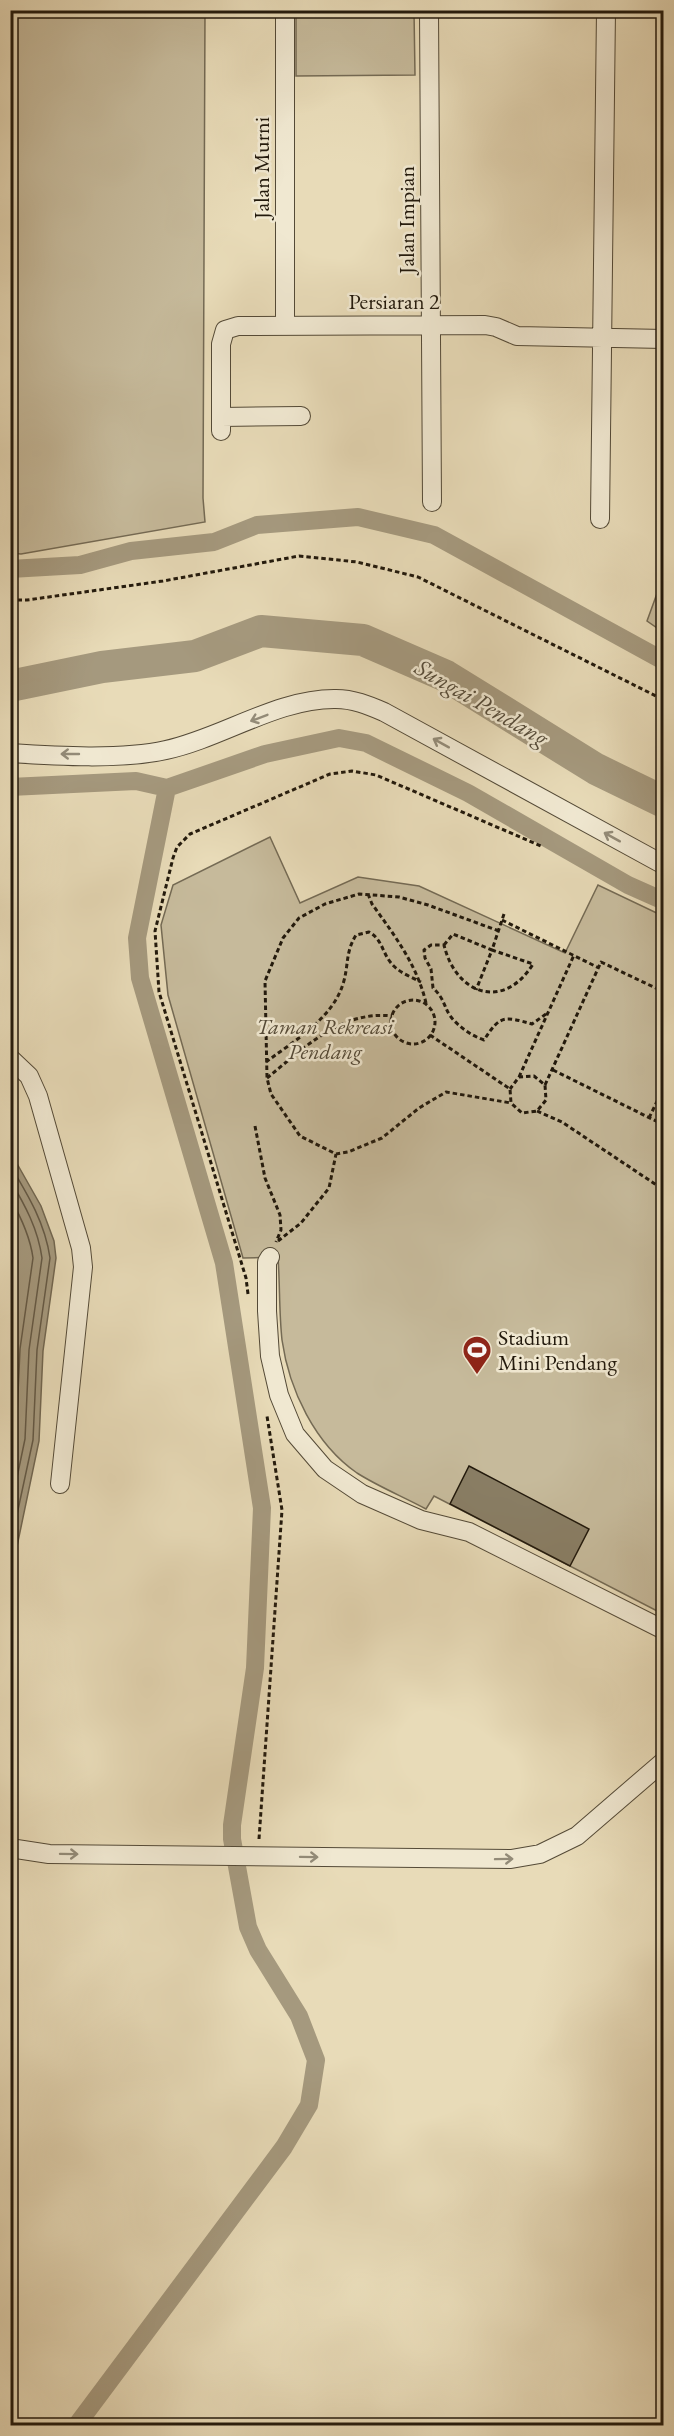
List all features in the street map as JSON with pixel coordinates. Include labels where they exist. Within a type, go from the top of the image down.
[{"type":"street","name":"Jalan Murni","points":[[285,10],[285,326]]},
{"type":"street","name":"Jalan Impian","points":[[429,10],[432,502]]},
{"type":"street","points":[[600,519],[606,10]]},
{"type":"street","name":"Persiaran 2","points":[[301,416],[221,424],[221,344],[225,330],[238,326],[490,326],[517,336],[663,339]]},
{"type":"street","points":[[10,753],[132,755],[166,750],[199,741],[311,700],[337,699],[362,703],[384,712],[663,865]]},
{"type":"street","points":[[10,1058],[29,1076],[38,1096],[81,1248],[82,1267],[60,1484]]},
{"type":"street","points":[[273,1250],[267,1262],[267,1311],[270,1356],[279,1395],[295,1434],[325,1469],[362,1494],[421,1520],[470,1532],[663,1630]]},
{"type":"street","points":[[10,1848],[49,1854],[511,1859],[540,1854],[577,1836],[663,1761]]},
{"type":"path","points":[[10,600],[27,600],[163,581],[299,556],[357,562],[418,577],[663,700]]},
{"type":"path","points":[[249,1302],[246,1278],[159,992],[155,931],[177,847],[183,839],[201,830],[330,774],[352,771],[376,775],[541,846]]},
{"type":"path","points":[[368,894],[372,904],[410,958],[421,982],[426,1004],[434,1014],[435,1028],[427,1040],[414,1044],[400,1041],[392,1030],[392,1016],[400,1004],[413,1000],[426,1004]]},
{"type":"path","points":[[498,931],[428,904],[399,897],[368,894],[325,904],[299,918],[283,938],[265,981],[266,1062],[271,1094],[300,1136],[336,1154],[348,1152],[382,1138],[419,1108],[446,1092],[511,1103],[522,1113],[537,1111],[562,1122],[663,1190]]},
{"type":"path","points":[[476,990],[504,914]]},
{"type":"path","points":[[502,920],[599,968]]},
{"type":"path","points":[[266,1062],[328,1012],[343,984],[349,948],[356,935],[369,932],[376,936],[392,964],[421,982]]},
{"type":"path","points":[[453,934],[533,964],[525,978],[515,986],[504,991],[476,990],[454,972],[444,945],[453,934]]},
{"type":"path","points":[[444,945],[431,945],[424,950],[424,958],[432,969],[433,988],[442,997],[450,1016],[472,1036],[484,1040],[496,1022],[509,1017],[532,1024],[546,1014]]},
{"type":"path","points":[[511,1103],[510,1089],[519,1077],[574,955]]},
{"type":"path","points":[[537,1111],[546,1100],[545,1085],[601,963],[663,992]]},
{"type":"path","points":[[267,1078],[319,1035],[375,1014],[392,1016]]},
{"type":"path","points":[[430,1035],[510,1089]]},
{"type":"path","points":[[553,1070],[663,1125]]},
{"type":"path","points":[[519,1077],[534,1076],[545,1085]]},
{"type":"path","points":[[649,1118],[663,1087]]},
{"type":"path","points":[[255,1126],[266,1178],[280,1215],[281,1230],[273,1250]]},
{"type":"path","points":[[273,1250],[302,1223],[329,1188],[336,1154]]},
{"type":"path","points":[[254,1856],[282,1510],[266,1406]]},
{"type":"green space","points":[[11,10],[205,11],[203,498],[205,522],[21,554],[11,553]]},
{"type":"green space","points":[[296,11],[414,11],[415,75],[296,76]]},
{"type":"green space","points":[[663,577],[663,632],[647,621]]},
{"type":"green space","name":"Taman Rekreasi Pendang","points":[[270,837],[300,903],[358,877],[419,886],[565,953],[598,885],[663,916],[663,1614],[434,1496],[426,1509],[365,1478],[342,1461],[329,1447],[306,1414],[291,1378],[282,1340],[278,1257],[243,1258],[168,995],[161,925],[173,885]]},
{"type":"water","points":[[11,1153],[41,1206],[54,1241],[56,1258],[43,1351],[39,1441],[11,1575]]},
{"type":"building","points":[[469,1466],[589,1529],[570,1566],[450,1504]]},
{"type":"waterway","points":[[10,569],[80,565],[131,551],[214,542],[257,525],[358,517],[434,535],[664,661]]},
{"type":"waterway","name":"Sungai Pendang","points":[[10,686],[102,667],[195,656],[261,631],[363,640],[446,676],[596,769],[664,802]]},
{"type":"waterway","points":[[10,787],[136,781],[167,788],[265,754],[339,738],[366,743],[468,793],[628,885],[664,901]]},
{"type":"waterway","points":[[76,2426],[284,2147],[309,2105],[316,2060],[299,2016],[258,1950],[248,1927],[232,1839],[232,1825],[255,1668],[262,1508],[224,1263],[140,978],[137,938],[167,788]]},
{"type":"place","name":"Stadium Mini Pendang","points":[[477,1376]]}]
